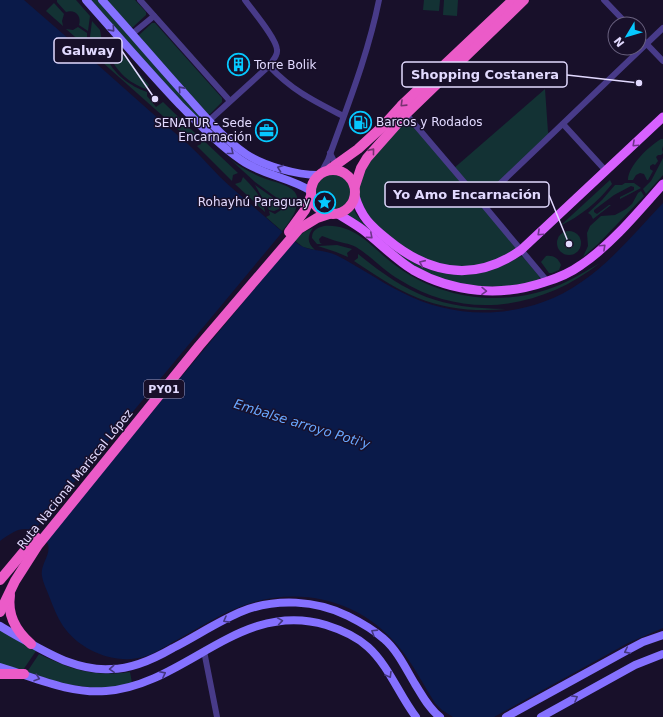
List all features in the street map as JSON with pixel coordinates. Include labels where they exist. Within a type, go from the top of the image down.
[{"type":"highway","name":"PY01","points":[[330,171],[358,149],[382,127],[401,106],[513,0]]},
{"type":"highway","name":"PY01","points":[[355,191],[361,168],[406,114],[524,0]]},
{"type":"highway","points":[[330,171],[350,177],[355,191]]},
{"type":"highway","name":"Ruta Nacional Mariscal López","points":[[0,580],[36,543],[291,233],[305,210],[311,194],[312,184],[330,171]]},
{"type":"highway","name":"Ruta Nacional Mariscal López","points":[[291,233],[306,224],[333,214],[344,212],[349,208],[355,191]]},
{"type":"highway","points":[[311,194],[313,203],[317,208],[333,214]]},
{"type":"highway","name":"Ruta Nacional Mariscal López","points":[[0,612],[36,543]]},
{"type":"highway","points":[[15,581],[9,601],[10,615],[22,636],[31,644]]},
{"type":"highway","points":[[0,674],[24,674]]},
{"type":"main road","points":[[86,0],[159,82],[202,127],[246,163],[298,183],[311,194]]},
{"type":"main road","points":[[102,0],[209,120],[238,148],[254,159],[297,173],[330,171]]},
{"type":"main road","points":[[355,191],[363,217],[375,230],[400,250],[427,265],[458,271],[479,269],[500,262],[521,250],[663,117]]},
{"type":"main road","points":[[333,214],[356,225],[394,256],[413,269],[434,280],[469,290],[484,291],[520,288],[547,281],[573,271],[589,260],[610,241],[663,184]]},
{"type":"main road","points":[[0,626],[70,664],[89,668],[112,670],[151,660],[231,617],[250,609],[270,604],[307,603],[349,616],[385,639],[430,707],[440,717]]},
{"type":"main road","points":[[0,667],[72,689],[94,691],[116,690],[144,682],[163,674],[235,634],[282,619],[308,620],[341,629],[360,640],[379,659],[416,717]]},
{"type":"main road","points":[[506,717],[626,651],[648,640],[663,635]]},
{"type":"main road","points":[[541,717],[634,665],[663,654]]},
{"type":"street","points":[[140,0],[230,101]]},
{"type":"street","points":[[202,127],[269,66],[276,56],[277,49],[272,37],[244,0]]},
{"type":"street","points":[[330,171],[330,152],[370,40],[379,0]]},
{"type":"street","points":[[604,0],[619,16]]},
{"type":"street","points":[[132,34],[154,16]]},
{"type":"street","points":[[647,43],[663,28]]},
{"type":"street","points":[[647,45],[663,61]]},
{"type":"street","points":[[481,202],[634,56]]},
{"type":"street","points":[[269,66],[284,82],[307,98],[343,116]]},
{"type":"street","points":[[406,114],[547,281]]},
{"type":"street","points":[[563,124],[606,171]]},
{"type":"street","points":[[330,152],[330,171]]},
{"type":"street","points":[[204,651],[217,717]]},
{"type":"green space","points":[[57,0],[76,0],[90,16],[88,31],[79,25],[80,19],[75,12],[66,12]]},
{"type":"green space","points":[[91,0],[99,0],[204,119],[201,121],[183,104]]},
{"type":"green space","points":[[106,0],[135,0],[146,12],[146,15],[131,28]]},
{"type":"green space","points":[[424,0],[440,0],[439,11],[423,10]]},
{"type":"green space","points":[[444,0],[458,0],[457,16],[443,15]]},
{"type":"green space","points":[[54,3],[64,14],[62,21],[63,26],[46,11]]},
{"type":"green space","points":[[92,21],[100,30],[103,47],[97,48],[94,52],[90,37]]},
{"type":"green space","points":[[152,23],[155,23],[222,98],[222,102],[210,114],[208,114],[138,36]]},
{"type":"green space","points":[[78,27],[87,33],[87,41],[90,50],[66,29],[73,30]]},
{"type":"green space","points":[[109,39],[149,85],[146,89],[138,86],[119,71],[110,58],[104,42]]},
{"type":"green space","points":[[106,56],[113,68],[128,83],[147,92],[147,96],[156,107],[163,102],[196,134],[192,136],[191,141],[101,61]]},
{"type":"green space","points":[[545,89],[548,132],[550,136],[481,202],[453,169]]},
{"type":"green space","points":[[406,114],[521,250],[490,266],[437,267],[375,230],[355,196],[355,186],[358,177]]},
{"type":"green space","points":[[202,139],[238,173],[233,175],[232,181],[197,146],[201,144]]},
{"type":"green space","points":[[663,139],[663,153],[656,157],[658,161],[655,165],[653,164],[650,166],[650,169],[653,171],[648,180],[644,174],[640,173],[636,175],[633,180],[628,180],[631,169],[635,163],[645,151]]},
{"type":"green space","points":[[663,158],[663,175],[646,194],[643,189],[651,181]]},
{"type":"green space","points":[[230,159],[252,173],[284,185],[295,192],[297,198],[296,210],[282,231],[266,217],[270,215],[269,211],[275,214],[281,210],[283,206],[281,201],[255,182]]},
{"type":"green space","points":[[329,173],[337,173],[344,176],[349,181],[352,192],[349,203],[344,208],[337,211],[329,211],[322,208],[317,203],[314,196],[314,188],[317,181],[322,176]]},
{"type":"green space","points":[[243,177],[260,197],[265,212],[235,184],[241,182]]},
{"type":"green space","points":[[610,180],[612,184],[594,203],[574,218],[560,226]]},
{"type":"green space","points":[[625,183],[634,183],[641,188],[620,199],[620,197],[634,190],[634,187],[631,186],[614,195],[594,210],[597,214],[611,205],[593,219],[588,213],[615,185],[622,185]]},
{"type":"green space","points":[[255,185],[279,202],[279,209],[274,211],[269,210]]},
{"type":"green space","points":[[641,191],[644,196],[598,244],[583,257],[588,246],[587,233],[590,226],[601,216],[615,215],[626,209],[632,204],[638,193]]},
{"type":"green space","points":[[353,208],[366,226],[397,252],[407,259],[430,270],[460,275],[481,273],[503,266],[521,256],[540,277],[539,280],[521,286],[472,287],[441,279],[413,266],[346,216]]},
{"type":"green space","points":[[324,226],[335,226],[353,232],[408,274],[426,284],[465,296],[506,298],[526,295],[560,285],[600,263],[577,279],[553,291],[528,299],[502,304],[476,305],[450,301],[425,293],[400,280],[362,251],[348,244],[322,236],[319,239],[320,243],[322,244],[317,244],[312,238],[313,233],[317,229]]},
{"type":"green space","points":[[313,228],[309,237],[309,242],[315,250],[303,247],[294,240],[304,232]]},
{"type":"green space","points":[[569,231],[578,234],[581,243],[578,252],[569,255],[560,252],[557,243],[560,234]]},
{"type":"green space","points":[[337,245],[352,249],[347,253],[348,257],[318,246]]},
{"type":"green space","points":[[358,254],[394,280],[410,290],[426,297],[462,306],[506,309],[461,309],[439,305],[418,298],[393,286],[354,261],[358,258]]},
{"type":"green space","points":[[546,256],[551,256],[558,260],[561,265],[559,270],[549,273],[541,262]]},
{"type":"green space","points":[[0,628],[36,651],[23,670],[0,664]]},
{"type":"green space","points":[[39,654],[83,671],[105,674],[130,672],[132,683],[104,689],[64,684],[27,672]]},
{"type":"water","name":"Embalse arroyo Poti'y","points":[[0,0],[24,0],[190,146],[229,185],[302,247],[336,255],[401,292],[435,306],[471,312],[507,311],[543,302],[561,294],[594,273],[609,260],[663,203],[663,628],[628,643],[494,717],[453,717],[442,710],[435,703],[399,647],[383,630],[365,617],[345,607],[325,600],[303,597],[281,597],[259,601],[237,608],[213,620],[157,652],[135,659],[123,659],[100,654],[79,643],[70,635],[57,615],[43,579],[42,572],[49,548],[48,544],[36,533],[25,529],[13,532],[0,541]]},
{"type":"pier","points":[[284,230],[296,239],[44,542],[32,533]]},
{"type":"place","name":"Torre Bolik","points":[[239,65]]},
{"type":"place","name":"Shopping Costanera","points":[[639,83]]},
{"type":"place","name":"Galway","points":[[155,99]]},
{"type":"place","name":"Barcos y Rodados","points":[[360,122]]},
{"type":"place","name":"SENATUR - Sede Encarnación","points":[[267,130]]},
{"type":"place","name":"Rohayhú Paraguay","points":[[325,202]]},
{"type":"place","name":"Yo Amo Encarnación","points":[[569,244]]}]
